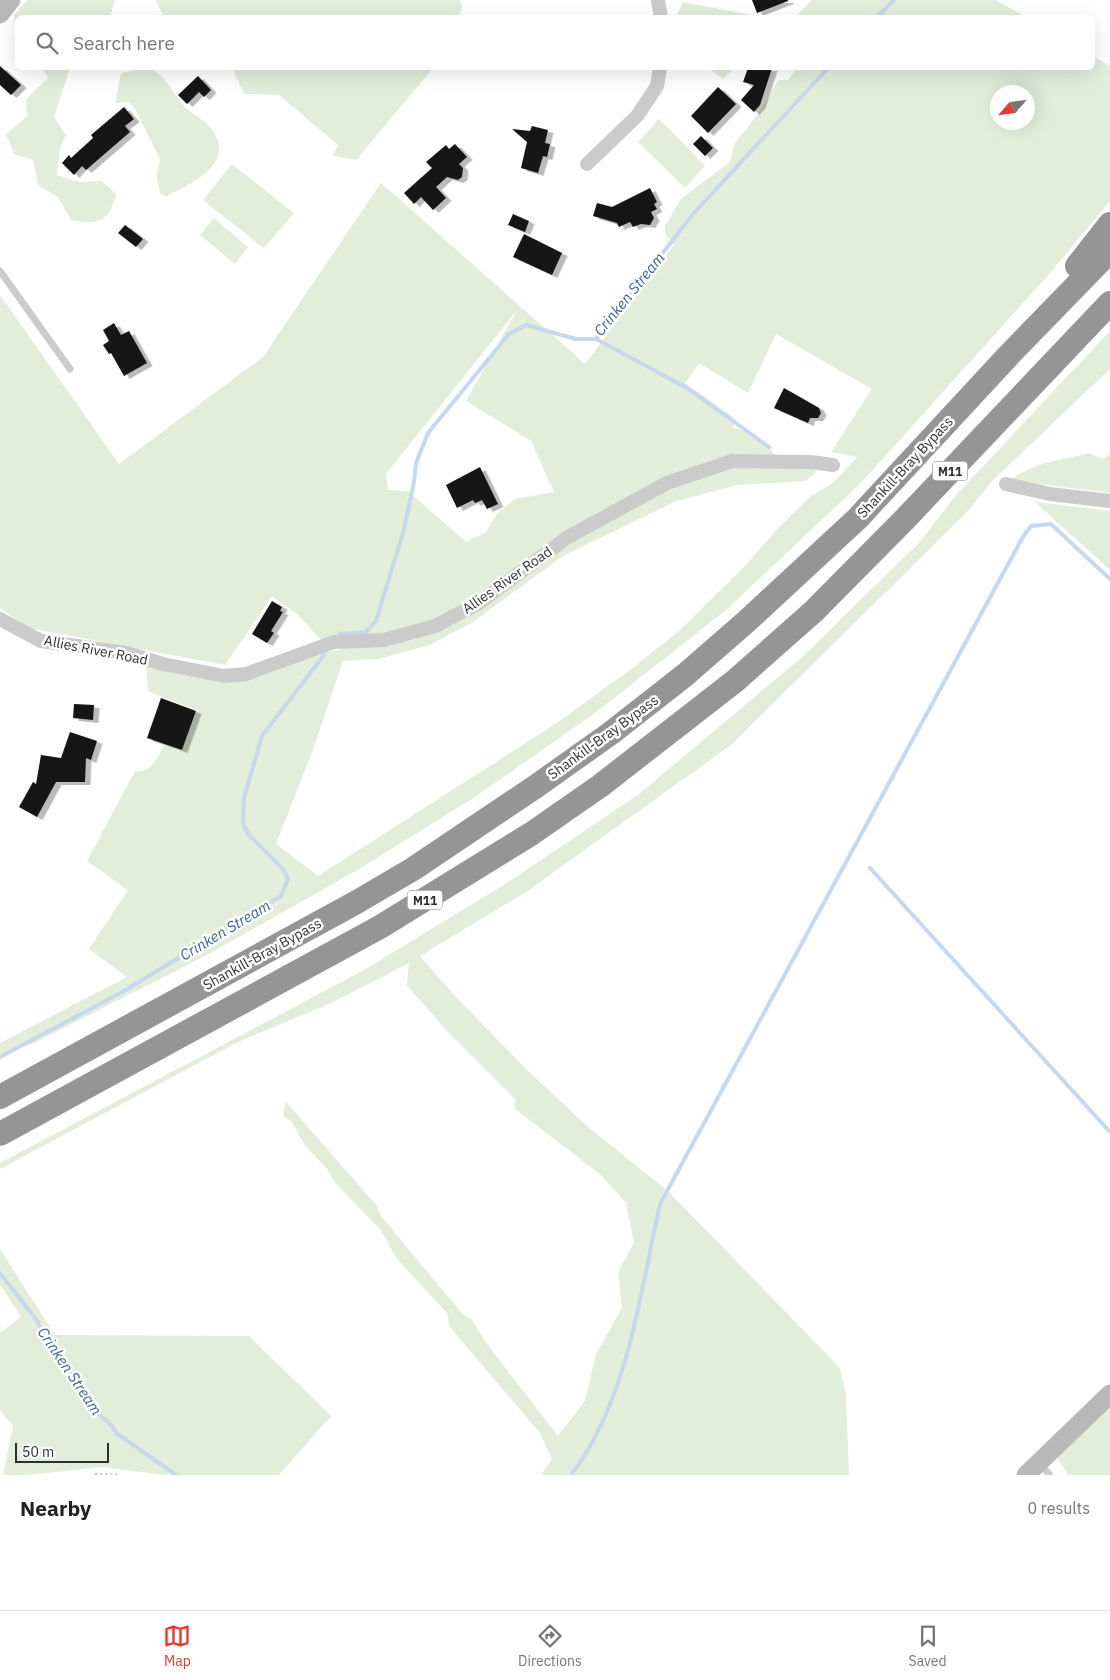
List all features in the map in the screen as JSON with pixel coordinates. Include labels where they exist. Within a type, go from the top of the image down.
[{"type":"highway","points":[[1009,355],[1110,224]]},
{"type":"highway","name":"Shankill-Bray Bypass","points":[[0,1097],[355,903],[435,854],[612,733],[747,621],[857,519],[1009,355],[1110,251]]},
{"type":"highway","name":"M11","points":[[0,1134],[380,927],[531,834],[600,786],[735,681],[814,611],[905,519],[1110,302]]},
{"type":"highway","points":[[1084,331],[1110,308]]},
{"type":"street","points":[[0,14],[11,0]]},
{"type":"street","points":[[658,0],[660,15]]},
{"type":"street","points":[[588,164],[637,116],[657,86],[660,70]]},
{"type":"street","name":"Allies River Road","points":[[0,619],[41,641],[127,653],[163,664],[224,676],[246,674],[334,642],[384,640],[435,626],[479,603],[568,537],[667,483],[732,461],[811,462],[834,465]]},
{"type":"street","points":[[1006,484],[1050,494],[1110,501]]},
{"type":"street","points":[[1038,1471],[1110,1394]]},
{"type":"lane","points":[[0,271],[70,369]]},
{"type":"path","points":[[95,1474],[119,1475]]},
{"type":"green space","points":[[27,0],[115,0],[111,15],[15,15],[15,25],[14,15]]},
{"type":"green space","points":[[156,0],[460,0],[462,8],[459,15],[163,15]]},
{"type":"green space","points":[[811,0],[996,0],[1022,15],[798,15]]},
{"type":"green space","points":[[683,2],[751,15],[677,15]]},
{"type":"green space","points":[[1095,57],[1110,66],[1110,201],[1050,273],[861,483],[726,610],[595,713],[472,799],[354,872],[207,955],[34,1043],[0,1055],[0,1043],[127,977],[89,949],[128,890],[87,861],[135,771],[141,771],[150,767],[164,745],[182,751],[197,711],[148,691],[146,665],[191,677],[237,680],[267,674],[312,657],[340,650],[346,639],[322,641],[298,615],[272,596],[225,665],[29,628],[0,608],[0,295],[119,464],[263,357],[381,183],[585,364],[674,245],[665,234],[665,226],[681,199],[730,162],[735,143],[762,109],[778,80],[788,80],[796,70],[1095,70]],"holes":[[[517,310],[466,401],[531,441],[554,492],[515,499],[497,514],[486,532],[466,542],[408,491],[388,490],[386,474]],[[776,334],[872,389],[831,452],[857,457],[833,483],[811,496],[778,528],[746,565],[680,630],[634,667],[557,723],[318,876],[276,844],[314,747],[343,661],[378,659],[430,645],[473,622],[563,556],[676,501],[738,485],[806,481],[816,472],[813,465],[780,465],[772,451],[761,441],[733,427],[736,419],[685,383],[699,363],[748,393]]]},
{"type":"green space","points":[[43,70],[69,70],[54,117],[66,135],[60,148],[57,175],[79,182],[102,181],[116,194],[110,211],[101,220],[80,222],[71,220],[58,197],[38,185],[33,160],[14,154],[6,134],[27,117],[26,99],[48,78]]},
{"type":"green space","points":[[135,70],[153,70],[157,72],[167,82],[184,106],[210,127],[219,143],[219,153],[215,163],[198,179],[167,196],[160,194],[157,176],[160,159],[135,109],[128,102],[115,103],[121,73]]},
{"type":"green space","points":[[233,70],[431,70],[356,160],[333,156],[338,145],[279,95],[244,94]]},
{"type":"green space","points":[[711,70],[732,70],[723,79]]},
{"type":"green space","points":[[659,119],[705,166],[685,188],[638,142]]},
{"type":"green space","points":[[232,164],[294,213],[264,248],[203,200]]},
{"type":"green space","points":[[214,218],[248,247],[235,264],[200,235]]},
{"type":"green space","points":[[1110,331],[1110,369],[993,480],[969,510],[732,744],[529,890],[420,956],[454,995],[526,1069],[587,1126],[670,1193],[840,1368],[846,1396],[849,1475],[541,1475],[552,1459],[540,1433],[449,1326],[448,1314],[397,1259],[380,1229],[335,1183],[328,1170],[304,1144],[292,1122],[283,1116],[286,1102],[376,1205],[382,1217],[438,1285],[464,1315],[472,1320],[487,1344],[558,1436],[585,1401],[596,1354],[622,1308],[618,1272],[634,1243],[626,1203],[600,1174],[515,1109],[515,1099],[446,1030],[407,985],[409,963],[331,1003],[238,1042],[0,1169],[0,1163],[364,970],[507,883],[639,794],[801,658],[919,543],[956,495]]},
{"type":"green space","points":[[1089,453],[1103,459],[1110,454],[1110,493],[1010,480],[1039,465]]},
{"type":"green space","points":[[1035,502],[1110,511],[1110,570]]},
{"type":"green space","points":[[0,1249],[55,1335],[249,1336],[331,1416],[279,1475],[165,1475],[102,1467],[28,1475],[3,1475],[13,1426],[0,1410],[0,1333],[21,1317],[0,1285]]},
{"type":"green space","points":[[1110,1407],[1110,1475],[1068,1475],[1057,1457]]},
{"type":"building","points":[[752,0],[788,0],[788,1],[757,13]]},
{"type":"building","points":[[0,66],[21,85],[11,95],[0,85]]},
{"type":"building","points":[[747,70],[771,70],[760,105],[754,112],[741,100],[754,85],[743,82]]},
{"type":"building","points":[[198,76],[211,90],[204,97],[199,92],[187,104],[178,95]]},
{"type":"building","points":[[718,87],[736,104],[708,133],[691,116]]},
{"type":"building","points":[[124,107],[134,119],[125,126],[130,132],[86,170],[82,166],[74,175],[62,163],[69,155],[71,158],[93,138],[91,135]]},
{"type":"building","points":[[532,126],[548,130],[545,143],[550,144],[547,157],[543,156],[538,173],[521,168],[527,142],[512,129],[530,131]]},
{"type":"building","points":[[701,136],[713,148],[705,156],[693,144]]},
{"type":"building","points":[[455,144],[467,157],[459,164],[463,168],[462,177],[458,180],[447,177],[436,187],[446,198],[433,210],[421,197],[414,204],[404,193],[432,168],[426,162],[446,145],[449,149]]},
{"type":"building","points":[[650,188],[657,202],[654,204],[657,209],[651,212],[654,218],[650,225],[641,224],[633,227],[630,222],[619,227],[617,223],[593,216],[597,203],[612,207]]},
{"type":"building","points":[[513,214],[529,221],[525,232],[508,225]]},
{"type":"building","points":[[125,225],[143,239],[136,247],[118,233]]},
{"type":"building","points":[[524,234],[562,253],[552,275],[513,257]]},
{"type":"building","points":[[114,323],[121,335],[129,331],[147,363],[124,376],[111,353],[109,354],[103,345],[109,341],[103,330]]},
{"type":"building","points":[[784,388],[819,408],[821,413],[818,418],[810,418],[808,423],[774,408]]},
{"type":"building","points":[[480,467],[498,504],[487,509],[482,500],[475,503],[473,500],[457,508],[446,485]]},
{"type":"building","points":[[272,601],[282,607],[280,611],[283,612],[271,631],[274,633],[267,643],[252,634]]},
{"type":"building","points":[[161,698],[196,711],[182,750],[147,738]]},
{"type":"building","points":[[74,704],[94,705],[93,720],[73,718]]},
{"type":"building","points":[[70,732],[97,741],[91,760],[86,758],[85,782],[56,782],[37,817],[19,807],[33,782],[36,784],[41,755],[61,758]]},
{"type":"waterway","name":"Crinken Stream","points":[[879,15],[894,0]]},
{"type":"waterway","name":"Crinken Stream","points":[[339,634],[366,632],[376,621],[403,533],[414,482],[416,463],[428,433],[509,334],[526,325],[576,339],[596,339],[694,213],[826,70]]},
{"type":"waterway","points":[[596,339],[687,388],[769,447]]},
{"type":"waterway","points":[[571,1475],[590,1446],[606,1414],[619,1380],[638,1309],[660,1204],[1024,535],[1031,526],[1051,524],[1110,579]]},
{"type":"waterway","name":"Crinken Stream","points":[[0,1057],[124,991],[281,896],[288,879],[282,868],[249,835],[243,824],[244,798],[262,736],[324,655]]},
{"type":"waterway","points":[[870,868],[1110,1132]]},
{"type":"waterway","name":"Crinken Stream","points":[[0,1273],[35,1318],[59,1359],[77,1382],[92,1408],[112,1426],[116,1433],[176,1475]]}]
